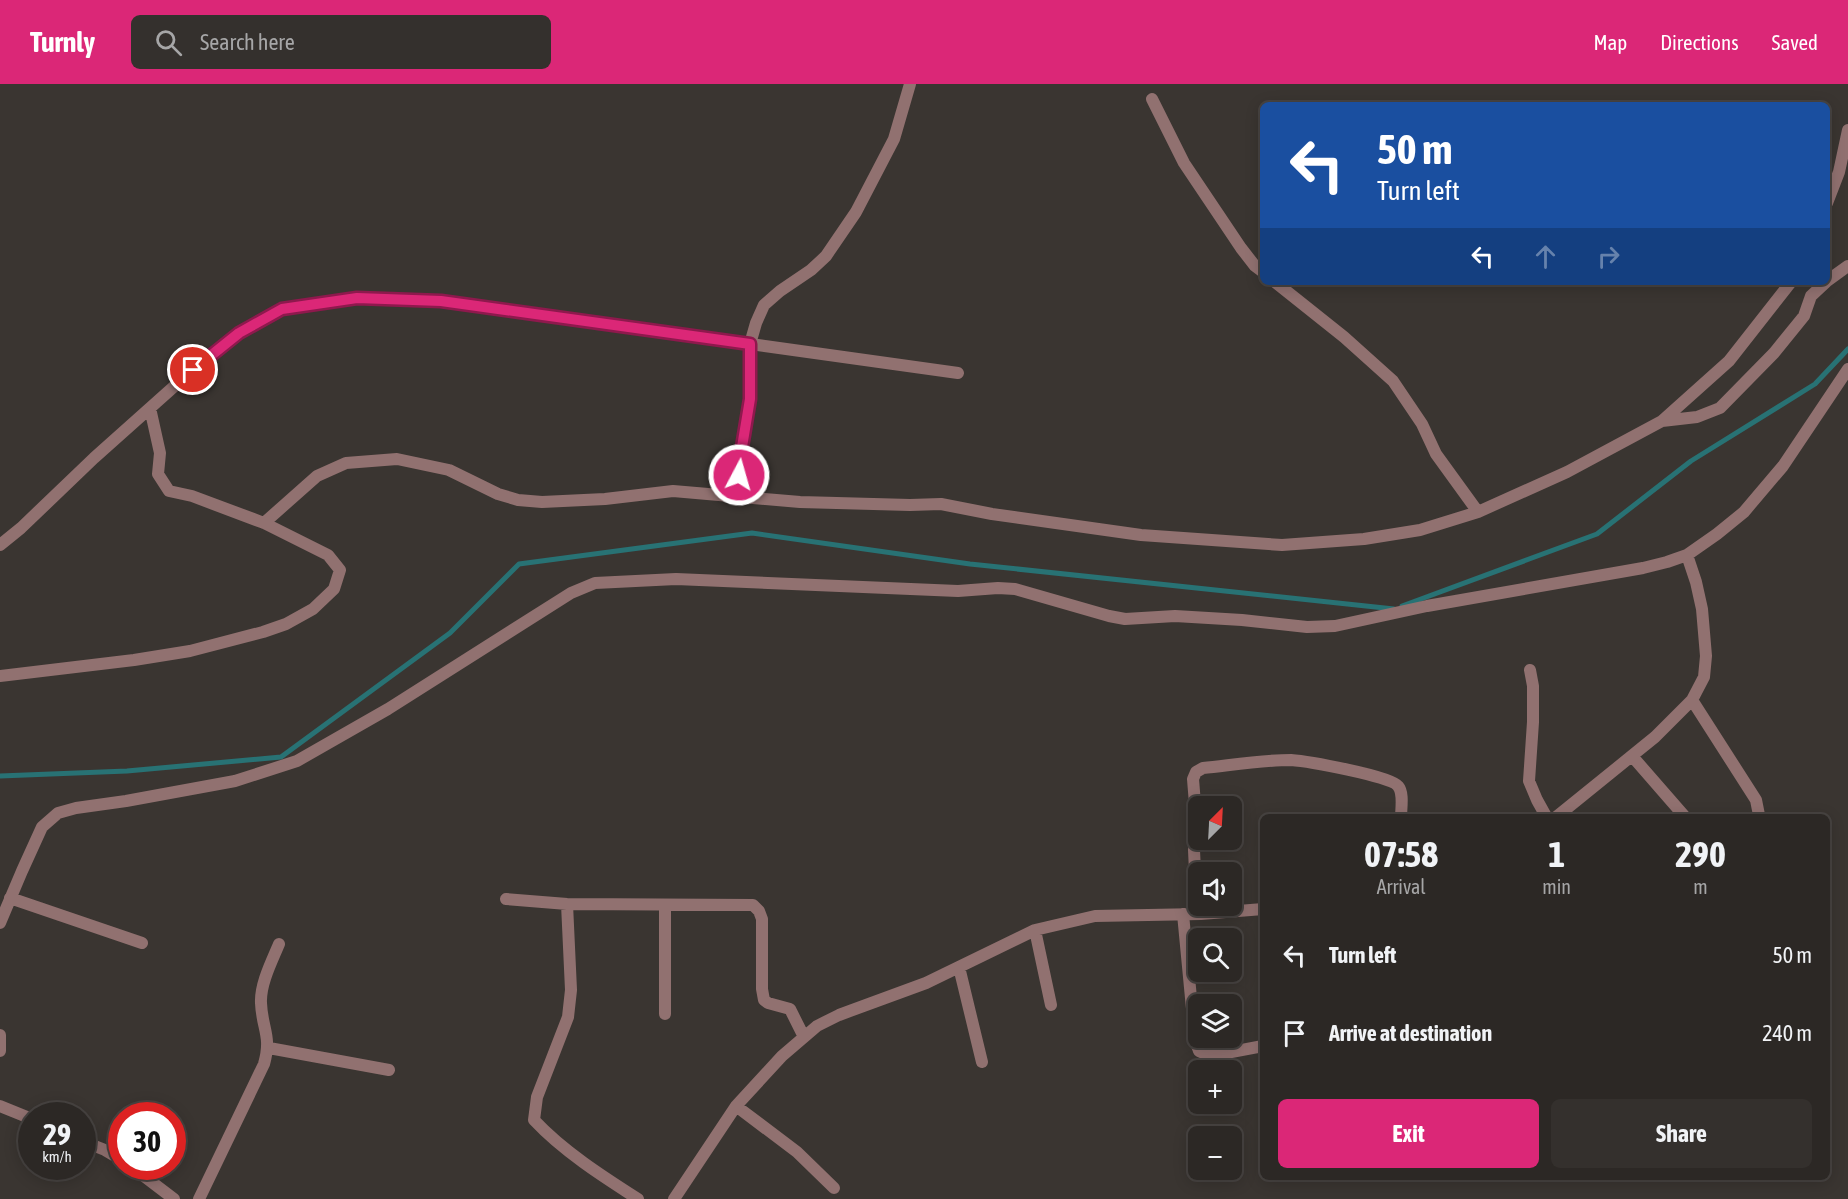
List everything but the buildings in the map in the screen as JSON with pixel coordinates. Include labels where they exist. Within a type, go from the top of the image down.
[{"type":"street","points":[[738,496],[741,453],[750,399],[750,344],[756,323],[764,305],[826,256],[856,212],[894,139],[910,84]]},
{"type":"street","points":[[1152,99],[1184,163],[1241,248],[1260,270]]},
{"type":"street","points":[[1830,195],[1839,172],[1848,130]]},
{"type":"street","points":[[1830,280],[1848,266]]},
{"type":"street","points":[[1279,285],[1393,381],[1422,424],[1436,454],[1478,512]]},
{"type":"street","points":[[264,523],[318,476],[346,463],[397,459],[449,470],[498,494],[534,502],[605,499],[673,491],[800,502],[910,506],[941,504],[992,514],[1141,535],[1282,545],[1364,539],[1420,530],[1478,512],[1567,472],[1662,421],[1729,361],[1789,285]]},
{"type":"street","points":[[1662,421],[1697,417],[1720,408],[1774,353],[1804,316],[1811,296],[1824,285]]},
{"type":"street","points":[[0,545],[150,408],[239,333],[282,309],[357,298],[441,301],[958,373]]},
{"type":"street","points":[[0,924],[42,828],[57,813],[235,781],[297,761],[388,709],[571,592],[595,583],[676,579],[936,591],[1015,589],[1125,619],[1176,616],[1307,627],[1335,626],[1427,606],[1643,568],[1686,555],[1718,534],[1744,512],[1783,466],[1848,369]]},
{"type":"street","points":[[1834,390],[1848,388]]},
{"type":"street","points":[[0,676],[190,651],[286,624],[313,609],[334,589],[340,570],[328,555],[264,523],[192,496],[169,491],[158,474],[160,453],[150,408]]},
{"type":"street","points":[[1559,814],[1655,737],[1692,700],[1704,676],[1706,656],[1702,609],[1696,582],[1686,555]]},
{"type":"street","points":[[1530,670],[1533,686],[1533,722],[1529,781],[1545,814]]},
{"type":"street","points":[[1692,700],[1756,800],[1758,814]]},
{"type":"street","points":[[1632,756],[1683,814]]},
{"type":"street","points":[[1195,862],[1197,829],[1193,779],[1196,772],[1203,768],[1291,760],[1312,762],[1382,777],[1396,783],[1400,788],[1401,814]]},
{"type":"street","points":[[10,898],[142,943]]},
{"type":"street","points":[[506,899],[567,904],[753,905],[759,911],[762,920],[764,1000],[790,1009],[804,1037]]},
{"type":"street","points":[[567,904],[571,990],[568,1017],[537,1097],[534,1120],[547,1134],[638,1199]]},
{"type":"street","points":[[665,905],[665,1014]]},
{"type":"street","points":[[1242,909],[1260,909]]},
{"type":"street","points":[[674,1199],[736,1106],[782,1056],[817,1026],[839,1015],[926,983],[1035,930],[1095,916],[1188,913]]},
{"type":"street","points":[[1183,914],[1195,1040],[1199,1051],[1210,1056],[1260,1047]]},
{"type":"street","points":[[1035,930],[1051,1005]]},
{"type":"street","points":[[199,1199],[264,1064],[269,1048],[261,1002],[263,988],[279,944]]},
{"type":"street","points":[[959,967],[982,1062]]},
{"type":"street","points":[[0,1035],[0,1051]]},
{"type":"street","points":[[269,1048],[388,1070]]},
{"type":"street","points":[[0,1106],[18,1113]]},
{"type":"street","points":[[736,1106],[797,1152],[834,1188]]},
{"type":"street","points":[[149,1180],[174,1199]]},
{"type":"waterway","points":[[1402,606],[1597,534],[1691,461],[1815,384],[1848,349]]},
{"type":"waterway","points":[[0,776],[127,771],[281,757],[450,633],[519,564],[752,533],[970,564],[1394,609]]},
{"type":"route","points":[[193,370],[239,333],[282,309],[357,298],[441,301],[750,344],[750,399],[739,475]]}]
